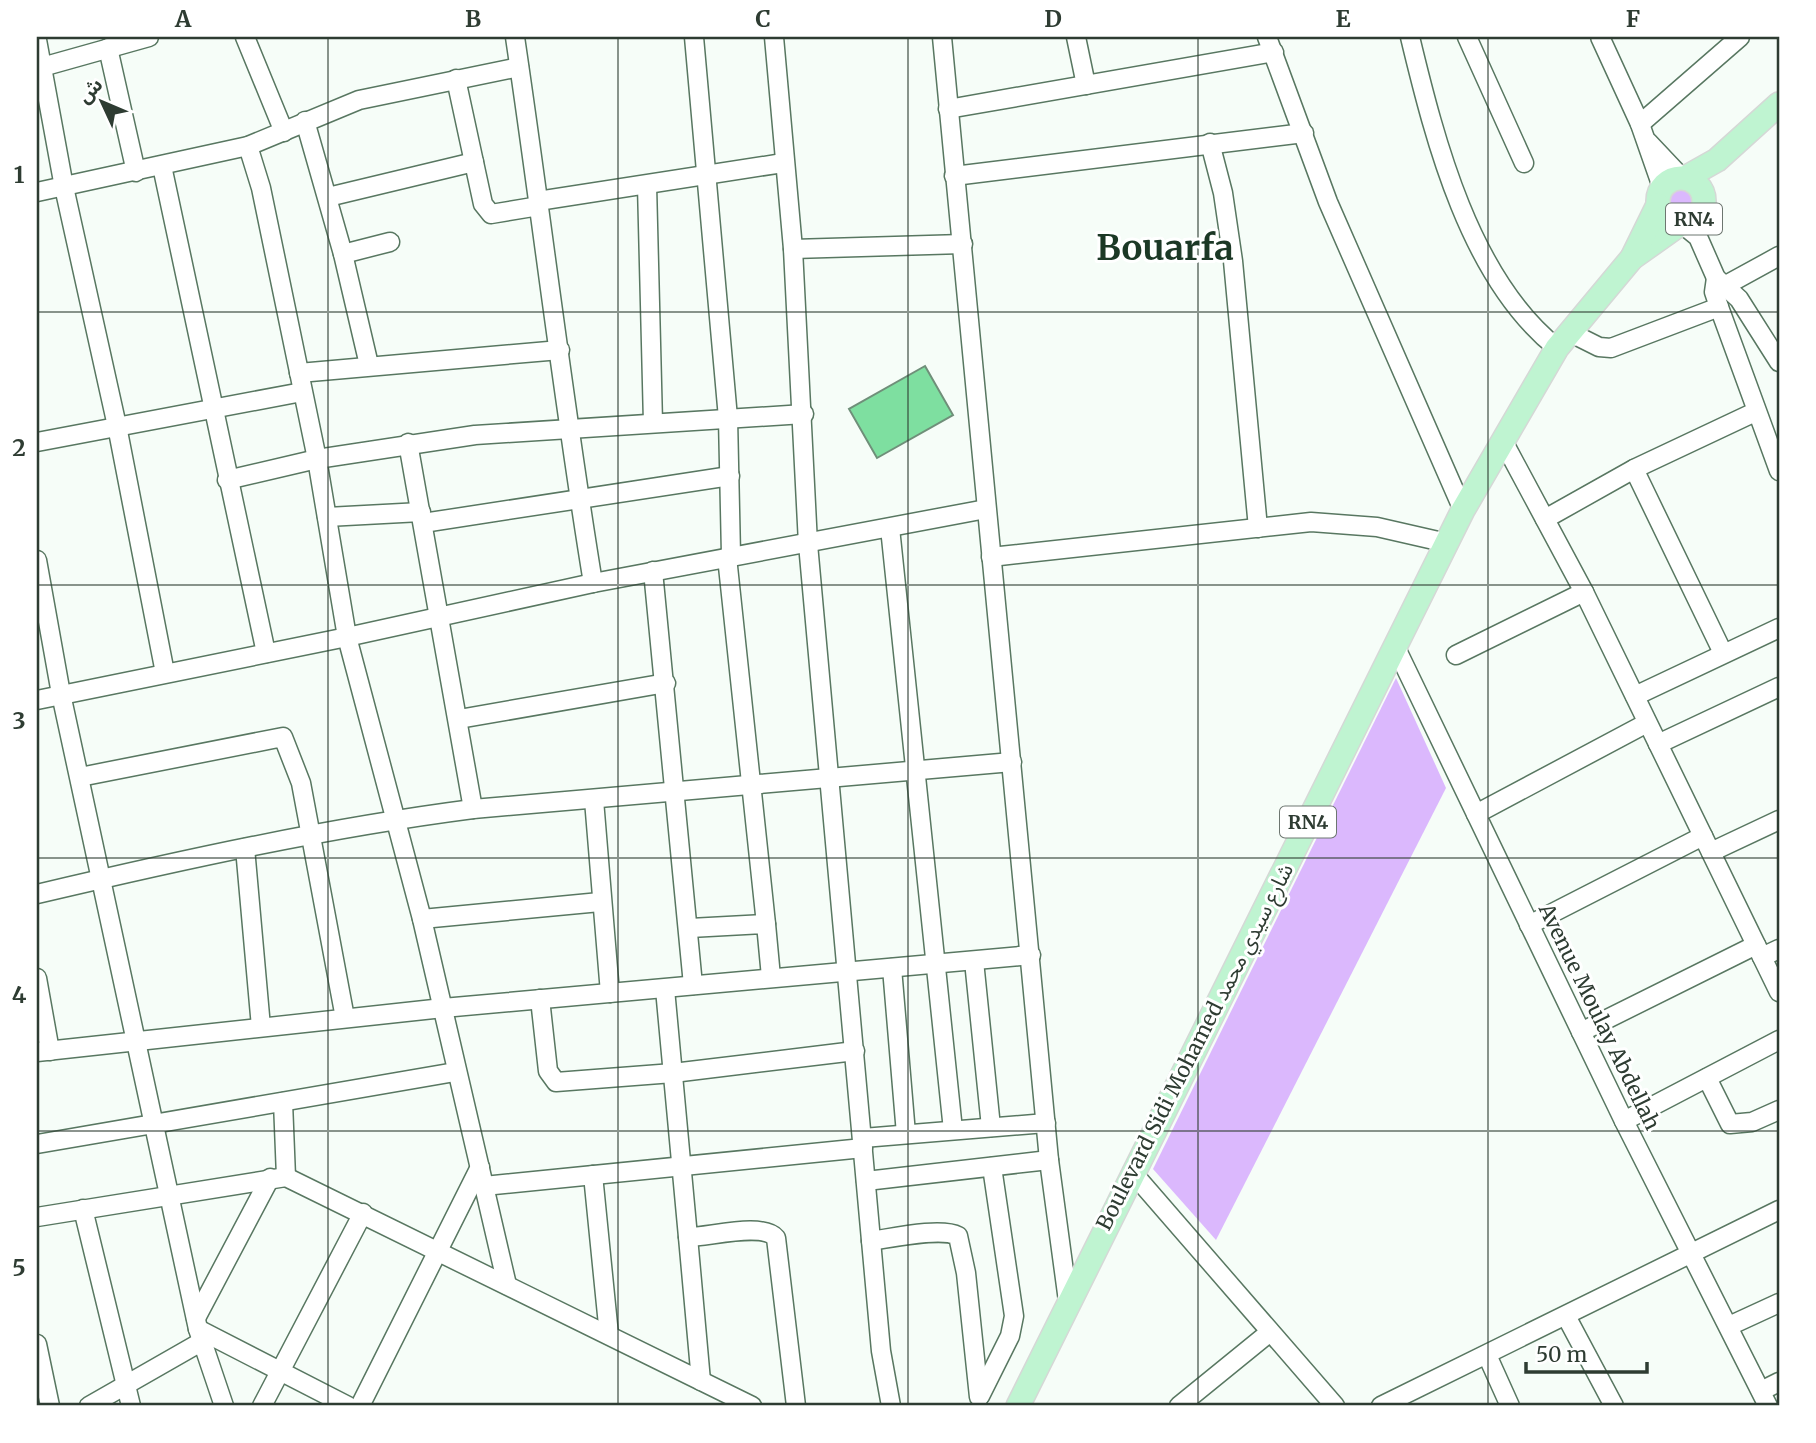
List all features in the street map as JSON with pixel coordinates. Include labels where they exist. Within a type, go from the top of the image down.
[{"type":"main road","name":"RN4","points":[[1632,258],[1672,187],[1717,160],[1779,104]]},
{"type":"main road","name":"RN4","points":[[1632,258],[1692,220],[1717,160]]},
{"type":"main road","name":"RN4","points":[[1672,187],[1698,185],[1692,220]]},
{"type":"main road","name":"RN4","points":[[1672,187],[1666,218],[1692,220]]},
{"type":"main road","name":"Boulevard Sidi Mohamed شارع سيدي محمد","points":[[1018,1406],[1463,510],[1563,340],[1632,258]]},
{"type":"street","points":[[43,67],[149,37]]},
{"type":"street","points":[[245,37],[284,132]]},
{"type":"street","points":[[515,37],[560,350],[568,430],[593,583]]},
{"type":"street","points":[[694,37],[728,418],[729,556],[771,977]]},
{"type":"street","points":[[774,37],[783,163],[793,249],[804,414],[808,544],[849,971],[881,1351],[891,1406]]},
{"type":"street","points":[[942,37],[1049,1160],[1068,1301]]},
{"type":"street","points":[[1076,37],[1086,85]]},
{"type":"street","points":[[1410,37],[1455,189],[1479,250],[1517,310],[1563,340],[1611,348],[1779,256]]},
{"type":"street","points":[[1467,37],[1524,163]]},
{"type":"street","points":[[1600,37],[1643,132],[1672,187]]},
{"type":"street","points":[[1643,132],[1740,37]]},
{"type":"street","points":[[37,40],[64,187],[117,426],[165,673]]},
{"type":"street","points":[[948,109],[1086,85],[1270,44],[1328,202],[1463,510]]},
{"type":"street","points":[[108,48],[136,172]]},
{"type":"street","points":[[37,192],[248,146],[359,100],[519,66]]},
{"type":"street","points":[[456,79],[482,204],[491,214],[783,163]]},
{"type":"street","points":[[305,121],[343,254],[369,365]]},
{"type":"street","points":[[954,176],[1304,133]]},
{"type":"street","points":[[1210,143],[1222,185],[1233,261],[1258,528]]},
{"type":"street","points":[[248,146],[261,188],[317,459],[347,637],[422,919],[455,1072],[507,1285]]},
{"type":"street","points":[[328,197],[474,162]]},
{"type":"street","points":[[162,166],[266,653]]},
{"type":"street","points":[[647,185],[653,423]]},
{"type":"street","points":[[1692,220],[1719,290],[1755,412],[1779,471]]},
{"type":"street","points":[[343,254],[390,242]]},
{"type":"street","points":[[793,249],[963,244]]},
{"type":"street","points":[[1719,290],[1739,299],[1778,356]]},
{"type":"street","points":[[299,373],[560,350]]},
{"type":"street","points":[[37,442],[302,392]]},
{"type":"street","points":[[1545,519],[1634,469],[1755,412]]},
{"type":"street","points":[[228,480],[317,459],[408,443],[475,435],[804,414]]},
{"type":"street","points":[[1503,441],[1584,593],[1779,992]]},
{"type":"street","points":[[408,443],[473,809]]},
{"type":"street","points":[[1634,469],[1723,653]]},
{"type":"street","points":[[327,517],[422,518],[580,501],[730,477]]},
{"type":"street","points":[[37,699],[347,637],[593,583],[986,509]]},
{"type":"street","points":[[991,557],[1311,522],[1354,524],[1447,543]]},
{"type":"street","points":[[890,528],[953,1130]]},
{"type":"street","points":[[37,560],[61,694],[198,1330],[224,1406]]},
{"type":"street","points":[[653,571],[690,928],[693,985]]},
{"type":"street","points":[[1456,655],[1584,593]]},
{"type":"street","points":[[1635,696],[1779,628]]},
{"type":"street","name":"Avenue Moulay Abdellah","points":[[1395,646],[1624,1121],[1764,1399]]},
{"type":"street","points":[[459,719],[666,683]]},
{"type":"street","points":[[1658,744],[1779,687]]},
{"type":"street","points":[[1475,814],[1647,723]]},
{"type":"street","points":[[80,777],[279,735],[286,739],[296,763],[345,1018]]},
{"type":"street","points":[[37,894],[311,834],[397,819],[473,809],[914,773],[1012,762]]},
{"type":"street","points":[[594,800],[600,902],[610,993]]},
{"type":"street","points":[[1529,925],[1707,844],[1779,820]]},
{"type":"street","points":[[244,848],[261,1027]]},
{"type":"street","points":[[422,919],[600,902]]},
{"type":"street","points":[[690,928],[766,924]]},
{"type":"street","points":[[1581,1032],[1759,951],[1779,949]]},
{"type":"street","points":[[37,978],[43,1052],[443,1008],[1031,955]]},
{"type":"street","points":[[974,961],[991,1127]]},
{"type":"street","points":[[892,968],[906,1134]]},
{"type":"street","points":[[665,989],[701,1381]]},
{"type":"street","points":[[540,999],[548,1071],[556,1082],[673,1073],[855,1051]]},
{"type":"street","points":[[1624,1121],[1779,1040]]},
{"type":"street","points":[[37,1144],[455,1072]]},
{"type":"street","points":[[1707,1078],[1730,1124],[1752,1122],[1779,1110]]},
{"type":"street","points":[[89,1406],[124,1386],[198,1330],[278,1177],[283,1102]]},
{"type":"street","points":[[484,1185],[682,1166],[863,1143],[906,1134],[1046,1123]]},
{"type":"street","points":[[866,1181],[1049,1160]]},
{"type":"street","points":[[360,1406],[440,1252],[480,1167]]},
{"type":"street","points":[[977,1402],[1010,1336],[1014,1316],[992,1167]]},
{"type":"street","points":[[1132,1172],[1335,1406]]},
{"type":"street","points":[[593,1175],[609,1335]]},
{"type":"street","points":[[37,1217],[278,1177],[363,1213],[752,1406]]},
{"type":"street","points":[[83,1209],[131,1406]]},
{"type":"street","points":[[1381,1406],[1779,1210]]},
{"type":"street","points":[[262,1406],[363,1213]]},
{"type":"street","points":[[688,1237],[755,1230],[767,1231],[776,1238],[780,1252],[796,1406]]},
{"type":"street","points":[[871,1241],[929,1234],[958,1236],[966,1273],[977,1402]]},
{"type":"street","points":[[1728,1326],[1779,1303]]},
{"type":"street","points":[[1566,1316],[1614,1406]]},
{"type":"street","points":[[198,1330],[348,1406]]},
{"type":"street","points":[[1179,1406],[1270,1332]]},
{"type":"street","points":[[37,1344],[50,1406]]},
{"type":"street","points":[[1487,1354],[1510,1406]]},
{"type":"street","points":[[1764,1399],[1779,1382]]},
{"type":"shaded area","points":[[1680,182],[1693,187],[1698,200],[1693,213],[1680,218],[1667,213],[1662,200],[1667,187]]},
{"type":"shaded area","points":[[1396,678],[1446,788],[1216,1240],[1153,1169]]},
{"type":"building","points":[[925,366],[953,415],[877,458],[849,409]]},
{"type":"district","name":"Bouarfa","points":[[1165,248]]}]
